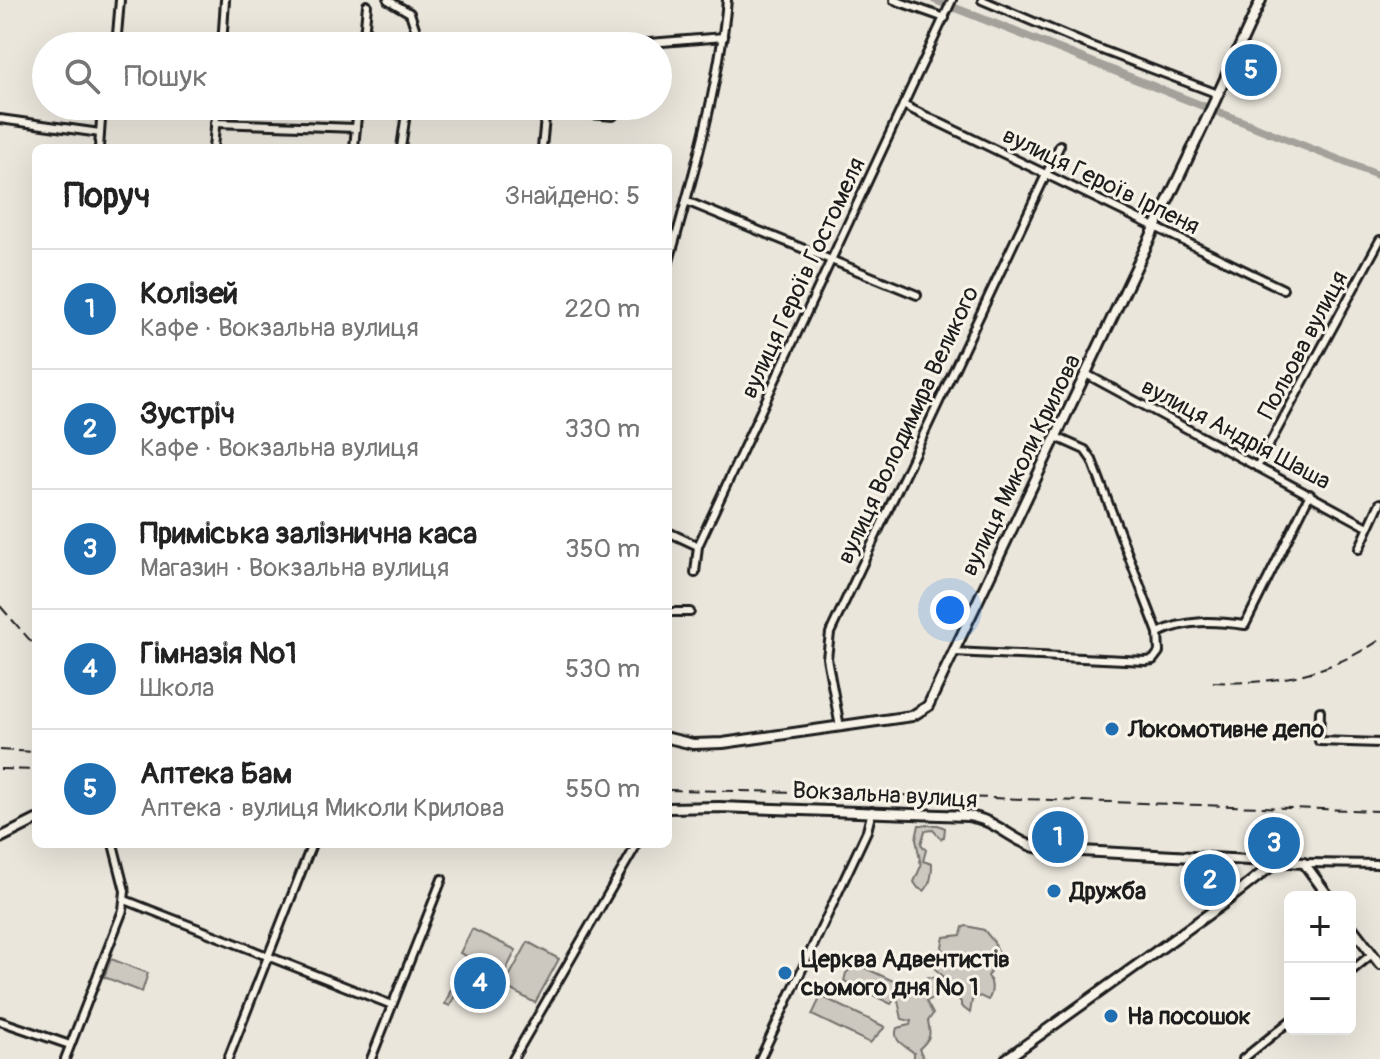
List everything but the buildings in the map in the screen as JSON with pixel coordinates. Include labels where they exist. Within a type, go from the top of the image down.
[{"type":"street","points":[[118,32],[120,0]]},
{"type":"street","points":[[223,32],[225,0]]},
{"type":"street","points":[[388,0],[410,13],[416,32]]},
{"type":"street","points":[[672,251],[724,37],[727,0]]},
{"type":"street","points":[[894,0],[946,14]]},
{"type":"street","points":[[982,0],[1216,98]]},
{"type":"street","name":"вулиця Миколи Крилова","points":[[672,739],[710,744],[912,716],[924,711],[1261,0]]},
{"type":"street","name":"вулиця Героїв Гостомеля","points":[[695,573],[698,546],[952,1]]},
{"type":"street","points":[[364,32],[367,5]]},
{"type":"street","points":[[672,41],[724,37]]},
{"type":"street","name":"вулиця Героїв Ірпеня","points":[[903,105],[1283,289]]},
{"type":"street","points":[[0,119],[100,133]]},
{"type":"street","points":[[99,144],[101,120]]},
{"type":"street","points":[[213,144],[215,120]]},
{"type":"street","points":[[354,144],[357,120]]},
{"type":"street","points":[[402,144],[405,120]]},
{"type":"street","points":[[542,144],[545,120]]},
{"type":"street","points":[[215,123],[356,128]]},
{"type":"street","name":"вулиця Володимира Великого","points":[[840,727],[827,658],[830,633],[1060,145]]},
{"type":"street","points":[[686,201],[917,295]]},
{"type":"street","name":"Польова вулиця","points":[[1257,467],[1380,240]]},
{"type":"street","name":"вулиця Андрія Шаша","points":[[1086,374],[1368,527]]},
{"type":"street","points":[[954,652],[1146,661],[1153,660],[1159,652],[1158,633],[1092,460],[1085,450],[1056,437]]},
{"type":"street","points":[[1158,633],[1199,621],[1245,625],[1310,494]]},
{"type":"street","points":[[1359,549],[1380,503]]},
{"type":"street","points":[[672,534],[698,546]]},
{"type":"street","points":[[672,612],[690,612]]},
{"type":"street","points":[[1320,711],[1319,741],[1380,743]]},
{"type":"street","name":"Вокзальна вулиця","points":[[672,808],[872,811],[977,817],[993,823],[1024,845],[1044,849],[1275,863],[1380,864]]},
{"type":"street","points":[[760,1059],[867,831],[872,811]]},
{"type":"street","points":[[0,838],[32,822]]},
{"type":"street","points":[[65,1059],[121,918],[125,900],[114,848]]},
{"type":"street","points":[[228,1059],[310,848]]},
{"type":"street","points":[[513,1059],[635,848]]},
{"type":"street","points":[[1010,1058],[1275,863]]},
{"type":"street","points":[[1304,863],[1325,891]]},
{"type":"street","points":[[371,1059],[442,879]]},
{"type":"street","points":[[125,900],[392,1005]]},
{"type":"street","points":[[1356,933],[1380,964]]},
{"type":"street","points":[[1356,967],[1372,954]]},
{"type":"street","points":[[0,1021],[70,1045]]},
{"type":"street","points":[[1243,1059],[1284,1026]]},
{"type":"shaded area","points":[[919,825],[945,828],[941,839],[933,830],[925,831],[921,844],[926,850],[923,861],[932,864],[930,882],[924,891],[914,882],[921,866],[916,839]]},
{"type":"shaded area","points":[[963,927],[984,930],[994,942],[1003,962],[994,966],[988,976],[992,988],[988,1000],[980,996],[972,1000],[970,1013],[961,1006],[955,995],[948,994],[942,975],[934,968],[944,957],[944,937],[961,935]]},
{"type":"shaded area","points":[[472,929],[516,950],[504,974],[460,953]]},
{"type":"shaded area","points":[[528,942],[559,959],[535,1003],[504,986]]},
{"type":"shaded area","points":[[111,959],[148,973],[142,992],[104,977]]},
{"type":"shaded area","points":[[854,963],[902,985],[907,980],[922,987],[926,985],[928,977],[935,978],[939,993],[926,1001],[933,1014],[928,1021],[929,1036],[919,1049],[924,1059],[914,1059],[914,1053],[896,1037],[897,1028],[910,1025],[911,1021],[902,1019],[897,996],[891,1004],[844,981]]},
{"type":"shaded area","points":[[482,969],[487,971],[488,977],[490,972],[505,979],[497,996],[493,991],[486,993],[481,990],[478,1001],[475,1001],[474,996],[458,989],[450,1006],[445,1004],[455,980],[476,990]]},
{"type":"shaded area","points":[[821,996],[885,1027],[870,1043],[812,1015]]},
{"type":"waterway","points":[[935,0],[1380,176]]},
{"type":"railway","points":[[0,606],[32,642]]},
{"type":"railway","points":[[1213,682],[1258,681],[1300,675],[1341,661],[1380,640]]},
{"type":"railway","points":[[0,750],[32,752]]},
{"type":"railway","points":[[0,769],[32,770]]},
{"type":"railway","points":[[672,790],[1380,811]]},
{"type":"place","name":"Аптека Бам","points":[[1251,70]]},
{"type":"place","name":"Локомотивне депо","points":[[1112,729]]},
{"type":"place","name":"Колізей","points":[[1058,837]]},
{"type":"place","name":"Приміська залізнична каса","points":[[1274,843]]},
{"type":"place","name":"Зустріч","points":[[1210,880]]},
{"type":"place","name":"Дружба","points":[[1054,891]]},
{"type":"place","name":"Церква Адвентистів сьомого дня № 1","points":[[785,973]]},
{"type":"place","name":"Гімназія №1","points":[[480,983]]},
{"type":"place","name":"На посошок","points":[[1111,1016]]}]
